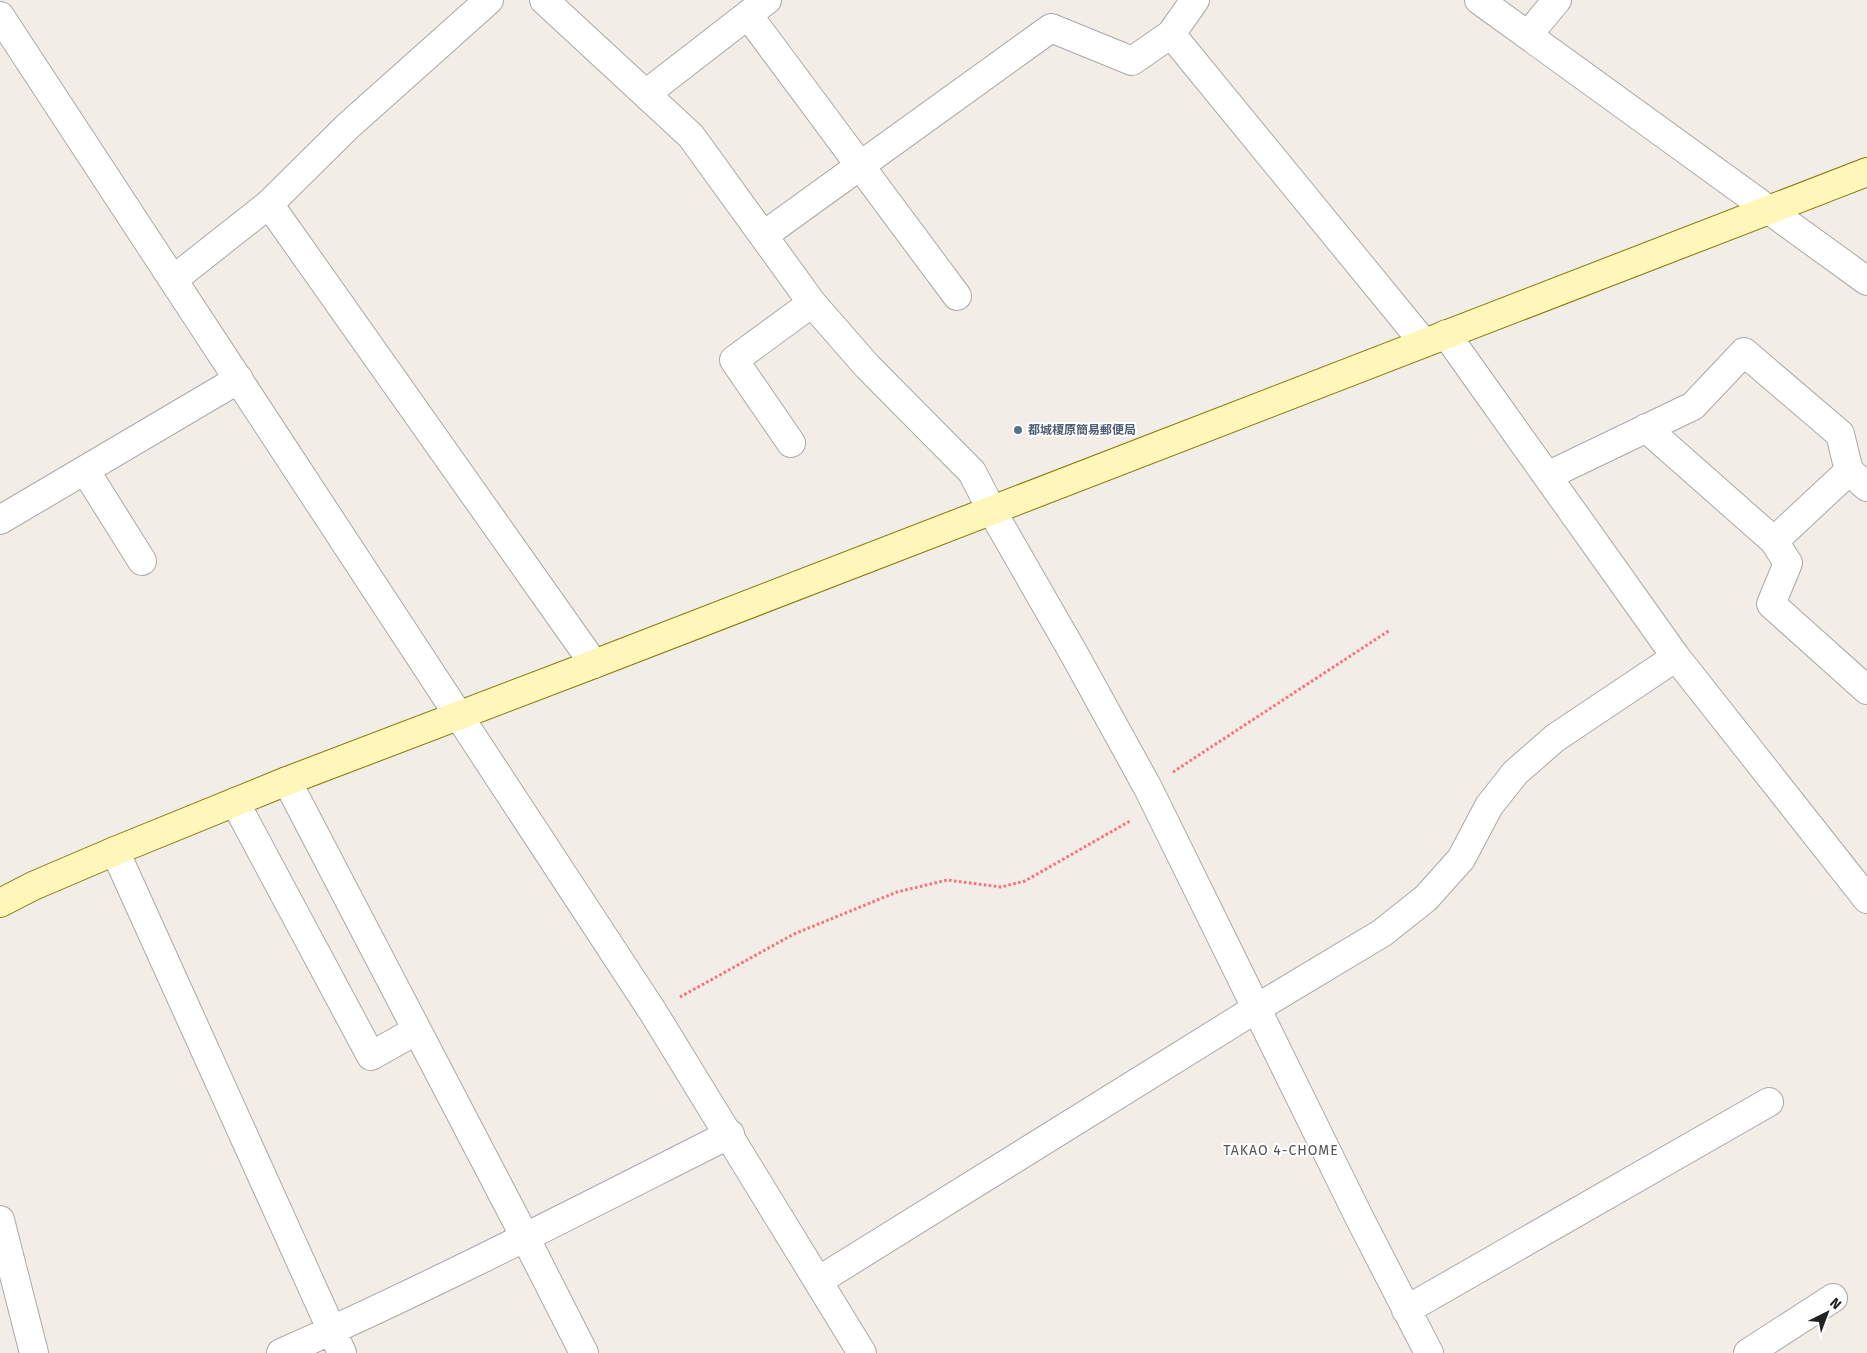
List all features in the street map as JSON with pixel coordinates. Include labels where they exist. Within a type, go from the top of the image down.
[{"type":"street","points":[[174,279],[269,204],[348,126],[489,0]]},
{"type":"street","points":[[544,0],[647,93],[691,136],[812,303],[867,366],[972,472],[1152,797],[1429,1353]]},
{"type":"street","points":[[764,235],[1051,28],[1132,61],[1171,34],[1195,0]]},
{"type":"street","points":[[1479,0],[1867,281]]},
{"type":"street","points":[[1528,36],[1557,0]]},
{"type":"street","points":[[647,93],[758,7],[860,166],[957,296]]},
{"type":"street","points":[[0,16],[653,1012],[730,1134],[862,1353]]},
{"type":"street","points":[[1171,34],[1435,339],[1547,476],[1676,657],[1867,900]]},
{"type":"street","points":[[0,902],[32,886],[287,780],[459,716],[992,511],[1867,172]]},
{"type":"street","points":[[269,204],[594,664]]},
{"type":"street","points":[[791,443],[734,360],[812,303]]},
{"type":"street","points":[[1547,476],[1693,406],[1744,352],[1840,434],[1858,479],[1774,541]]},
{"type":"street","points":[[0,520],[239,379]]},
{"type":"street","points":[[1646,428],[1774,541],[1788,563],[1771,604],[1867,690]]},
{"type":"street","points":[[85,470],[142,561]]},
{"type":"street","points":[[818,1281],[1256,1008],[1382,933],[1426,898],[1461,859],[1489,806],[1515,773],[1555,738],[1676,657]]},
{"type":"street","points":[[287,780],[584,1353]]},
{"type":"street","points":[[235,802],[371,1056],[417,1030]]},
{"type":"street","points":[[115,851],[338,1342]]},
{"type":"street","points":[[1406,1310],[1769,1102]]},
{"type":"street","points":[[281,1353],[338,1342],[525,1237],[730,1134]]},
{"type":"street","points":[[0,1220],[34,1353]]},
{"type":"street","points":[[1748,1353],[1833,1298]]},
{"type":"path","points":[[653,1012],[794,934],[897,892],[947,880],[1001,886],[1026,881],[1152,797],[1390,630]]},
{"type":"place","name":"都城榎原簡易郵便局","points":[[1018,430]]},
{"type":"district","name":"TAKAO 4-CHOME","points":[[1281,1150]]}]
